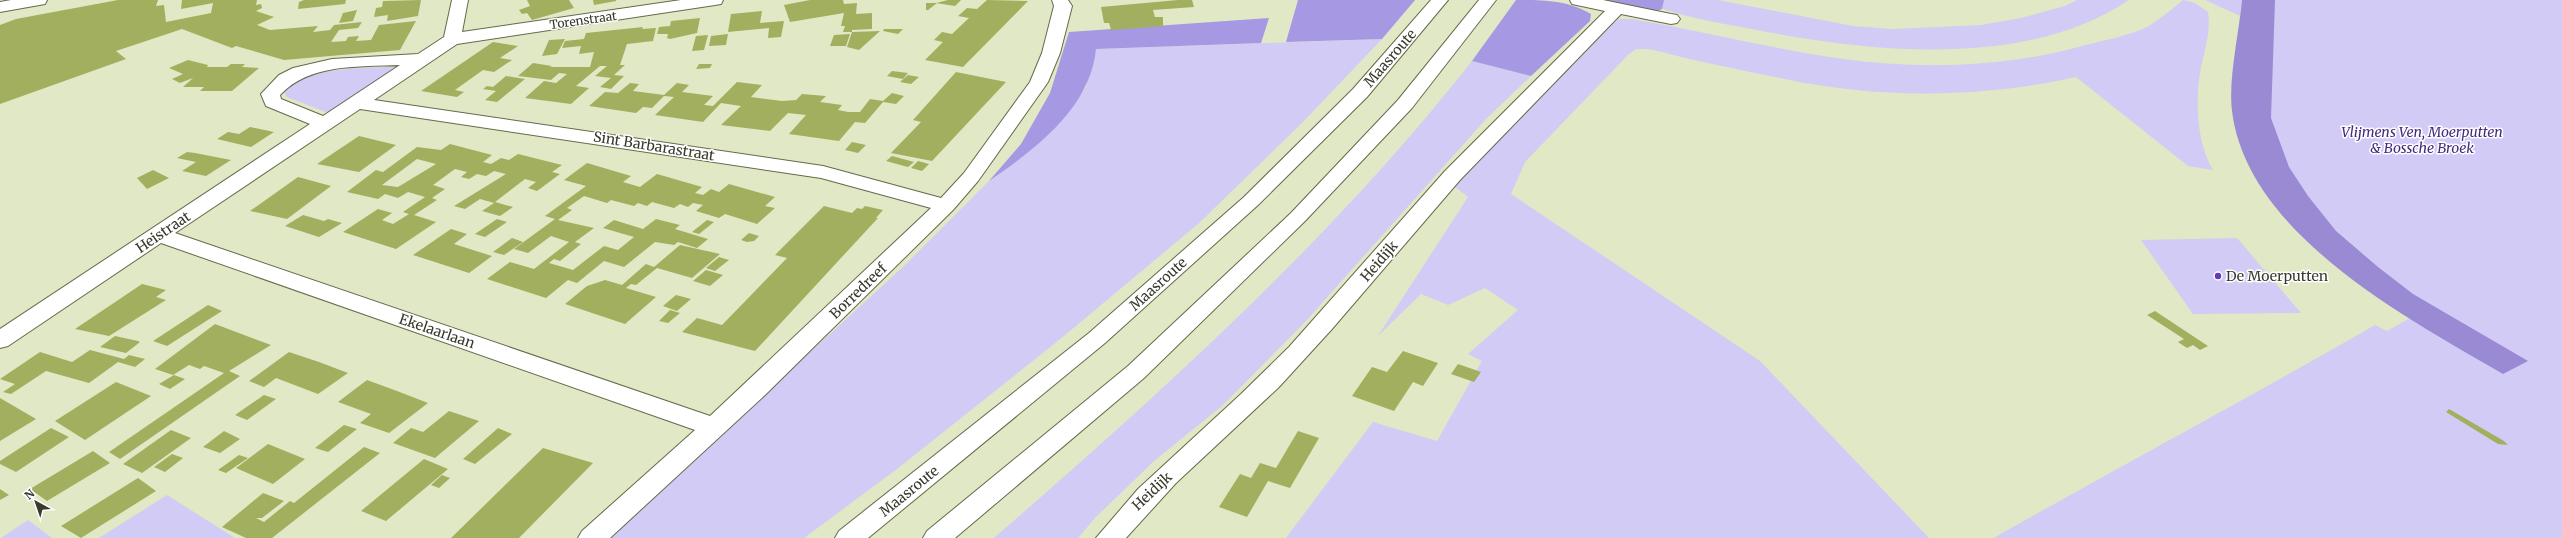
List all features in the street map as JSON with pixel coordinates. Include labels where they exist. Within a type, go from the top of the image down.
[{"type":"main road","points":[[0,7],[39,0]]},
{"type":"main road","points":[[452,39],[460,0]]},
{"type":"main road","name":"Torenstraat","points":[[452,39],[715,0]]},
{"type":"main road","name":"Borredreef","points":[[592,538],[714,427],[946,206],[971,176],[1039,82],[1051,53],[1062,6],[1060,0]]},
{"type":"main road","name":"Maasroute","points":[[849,538],[1097,338],[1251,202],[1360,93],[1440,0]]},
{"type":"main road","points":[[937,538],[1136,372],[1298,217],[1405,104],[1488,0]]},
{"type":"main road","points":[[1578,0],[1671,19]]},
{"type":"main road","name":"Heidijk","points":[[1110,538],[1131,511],[1254,398],[1308,342],[1479,147],[1584,47],[1617,8]]},
{"type":"main road","name":"Heistraat","points":[[0,340],[160,235],[452,39]]},
{"type":"main road","name":"Heistraat","points":[[326,124],[273,102],[270,94],[288,76],[304,70],[322,66],[422,59]]},
{"type":"main road","name":"Sint Barbarastraat","points":[[358,103],[823,172],[946,206]]},
{"type":"main road","name":"Ekelaarlaan","points":[[160,235],[714,427]]},
{"type":"green space","points":[[1638,0],[1718,0],[1853,26],[1892,29],[1981,25],[2021,18],[2065,6],[2077,0],[2129,0],[2088,22],[2043,37],[1995,46],[1945,49],[1895,48],[1846,44],[1798,37],[1694,18]]},
{"type":"green space","points":[[2183,0],[2195,3],[2208,12],[2208,33],[2199,79],[2198,120],[2203,147],[2213,170],[2188,166],[2076,77],[2004,89],[1968,92],[1893,93],[1820,86],[1646,49],[1636,49],[1628,55],[1525,162],[1511,194],[1760,361],[1929,538],[1286,538],[1373,422],[1437,441],[1482,361],[1468,354],[1518,310],[1485,288],[1448,305],[1421,294],[1378,336],[1468,197],[1454,186],[1494,141],[1603,30],[1619,19],[1632,19],[1843,59],[1903,65],[1965,64],[2027,58],[2125,35],[2147,27],[2161,18]]},
{"type":"green space","points":[[2205,0],[2242,0],[2240,16]]},
{"type":"green space","name":"Vlijmens Ven, Moerputten & Bossche Broek","points":[[2260,0],[2562,0],[2562,538],[1994,538],[2375,325],[2387,331],[2419,313],[2273,174]]},
{"type":"green space","points":[[1382,39],[1300,125],[1198,224],[1064,336],[897,469],[804,538],[608,538],[905,265],[989,181],[1059,124],[1086,87],[1096,49]]},
{"type":"green space","points":[[1472,61],[1531,76],[1486,119],[1306,321],[1222,406],[1154,461],[1095,518],[1078,538],[994,538],[1121,426],[1244,311],[1362,190],[1418,127]]},
{"type":"green space","points":[[404,66],[331,114],[287,97],[284,92],[295,83],[324,72],[357,68]]},
{"type":"green space","name":"De Moerputten","points":[[2237,238],[2301,313],[2193,314],[2141,240]]},
{"type":"green space","points":[[167,495],[235,538],[99,538]]},
{"type":"green space","points":[[28,520],[52,538],[1,538]]},
{"type":"shaded area","points":[[1298,0],[1415,0],[1382,39],[1286,42]]},
{"type":"shaded area","points":[[1516,0],[1564,3],[1582,9],[1591,14],[1590,21],[1531,76],[1472,61]]},
{"type":"shaded area","points":[[1590,0],[1664,0],[1662,9],[1655,12]]},
{"type":"shaded area","points":[[2242,0],[2275,0],[2271,118],[2289,167],[2308,196],[2336,231],[2378,267],[2413,294],[2528,361],[2503,374],[2422,327],[2379,299],[2337,268],[2299,234],[2267,196],[2244,155],[2232,111],[2231,85]]},
{"type":"shaded area","points":[[1269,18],[1261,43],[1096,49],[1092,71],[1072,109],[1058,126],[1041,141],[1007,169],[989,181],[1021,144],[1050,93],[1069,32]]},
{"type":"building","points":[[118,0],[158,0],[156,6],[164,5],[166,22],[211,13],[213,3],[181,9],[182,0],[257,0],[256,5],[261,4],[262,8],[256,11],[274,17],[257,25],[270,30],[318,26],[313,32],[330,30],[334,25],[362,22],[358,28],[339,30],[331,42],[346,41],[348,37],[359,36],[356,41],[371,40],[379,25],[416,21],[400,50],[284,60],[236,46],[232,48],[182,29],[116,51],[126,59],[0,104],[0,25],[16,19]]},
{"type":"building","points":[[304,0],[346,0],[345,4],[298,9],[299,2]]},
{"type":"building","points":[[421,0],[418,16],[387,21],[388,15],[374,17],[376,8],[382,7],[383,1]]},
{"type":"building","points":[[527,0],[569,0],[574,8],[532,20],[527,13],[522,14],[519,10],[530,6]]},
{"type":"building","points":[[593,0],[616,0],[616,1],[594,5]]},
{"type":"building","points":[[810,0],[843,0],[844,4],[857,3],[856,14],[872,13],[872,29],[843,32],[845,26],[841,26],[844,13],[790,22],[784,5]]},
{"type":"building","points":[[948,0],[961,0],[955,6],[936,3]]},
{"type":"building","points":[[987,0],[1028,1],[963,67],[925,60],[943,42],[934,40],[942,32],[952,34],[969,18],[958,16],[967,8],[977,9]]},
{"type":"building","points":[[1192,0],[1194,7],[1153,10],[1155,17],[1163,17],[1163,26],[1111,30],[1109,23],[1104,23],[1101,7]]},
{"type":"building","points":[[926,3],[937,3],[926,10]]},
{"type":"building","points":[[357,10],[353,21],[339,23],[343,13]]},
{"type":"building","points":[[762,11],[760,23],[784,21],[781,37],[768,38],[769,28],[728,32],[731,14]]},
{"type":"building","points":[[700,18],[697,33],[670,39],[667,38],[668,34],[657,34],[659,27],[670,26],[671,21]]},
{"type":"building","points":[[643,27],[642,29],[656,28],[653,41],[627,44],[620,65],[625,65],[614,75],[624,76],[611,89],[600,87],[611,78],[595,76],[607,66],[600,66],[576,86],[589,88],[571,104],[525,98],[544,81],[556,83],[567,74],[559,73],[551,80],[518,76],[533,63],[552,66],[550,67],[590,67],[594,52],[579,54],[581,46],[562,48],[565,41],[584,39],[586,33]]},
{"type":"building","points":[[884,29],[903,29],[898,34],[883,31]]},
{"type":"building","points":[[880,31],[859,50],[847,47],[852,32]]},
{"type":"building","points":[[728,34],[726,45],[709,46],[711,36]]},
{"type":"building","points":[[850,34],[846,46],[830,46],[834,35]]},
{"type":"building","points":[[708,35],[704,50],[692,51],[696,36]]},
{"type":"building","points":[[565,39],[557,54],[542,56],[549,40]]},
{"type":"building","points":[[493,42],[518,46],[500,58],[512,60],[494,72],[483,70],[455,90],[464,92],[457,97],[421,91]]},
{"type":"building","points":[[188,60],[208,65],[207,67],[227,67],[231,64],[245,64],[242,67],[259,68],[232,91],[200,91],[204,87],[183,87],[193,78],[180,83],[172,79],[183,74],[169,68]]},
{"type":"building","points":[[699,64],[712,64],[710,68],[696,69]]},
{"type":"building","points":[[892,71],[908,73],[903,79],[887,76]]},
{"type":"building","points":[[956,72],[1006,82],[932,161],[891,153],[921,122],[913,120]]},
{"type":"building","points":[[908,75],[919,77],[911,84],[900,82]]},
{"type":"building","points":[[506,76],[525,79],[497,102],[485,100],[496,91],[483,89],[487,86],[493,87]]},
{"type":"building","points":[[737,82],[762,85],[751,97],[782,101],[796,100],[802,94],[826,96],[820,102],[842,105],[838,110],[848,112],[860,112],[870,99],[883,101],[892,93],[904,96],[896,104],[883,102],[865,123],[855,122],[839,141],[789,134],[806,115],[788,113],[770,131],[721,125],[741,106],[721,103],[703,122],[655,115],[674,97],[664,96],[652,108],[643,107],[636,113],[589,106],[605,92],[618,93],[630,83],[639,84],[633,91],[664,95],[677,83],[689,85],[682,92],[713,96],[704,105],[713,106]]},
{"type":"building","points":[[250,127],[274,132],[251,147],[217,139],[228,132],[239,134]]},
{"type":"building","points":[[359,136],[396,145],[359,172],[317,164]]},
{"type":"building","points":[[852,142],[866,145],[858,153],[845,150]]},
{"type":"building","points":[[450,144],[492,155],[483,162],[491,164],[501,158],[509,160],[518,154],[562,165],[552,172],[560,174],[537,191],[528,188],[536,182],[525,179],[495,202],[513,207],[500,216],[482,211],[494,203],[480,199],[465,209],[454,206],[506,174],[494,171],[486,176],[477,174],[469,179],[461,177],[467,172],[455,169],[433,185],[445,189],[432,198],[437,200],[414,215],[436,222],[396,249],[343,232],[378,209],[392,213],[382,220],[393,224],[409,214],[403,212],[425,197],[408,192],[398,198],[385,194],[378,199],[347,192],[376,170],[383,172],[417,147],[441,150]],"holes":[[[417,159],[436,164],[398,187],[382,185]]]},
{"type":"building","points":[[187,152],[231,160],[206,176],[182,171],[196,162],[177,158]]},
{"type":"building","points":[[892,156],[914,162],[908,167],[886,161]]},
{"type":"building","points":[[918,161],[929,164],[922,171],[911,168]]},
{"type":"building","points":[[587,163],[631,176],[623,182],[640,187],[657,174],[702,187],[695,193],[703,195],[711,189],[719,192],[729,184],[775,197],[765,206],[775,208],[757,224],[725,214],[719,218],[696,211],[703,205],[693,203],[688,207],[680,204],[674,208],[652,202],[647,206],[638,203],[634,206],[611,200],[607,203],[584,196],[567,208],[572,210],[558,220],[594,228],[575,242],[581,244],[560,261],[554,259],[549,263],[573,270],[604,246],[618,250],[634,237],[603,228],[614,220],[643,229],[656,219],[680,225],[675,229],[708,239],[697,248],[678,242],[674,245],[655,242],[624,267],[604,261],[577,283],[568,280],[546,298],[487,279],[510,262],[534,269],[569,242],[551,236],[528,253],[514,249],[555,219],[545,216],[586,186],[564,180]]},
{"type":"building","points":[[153,170],[169,178],[147,189],[137,178]]},
{"type":"building","points":[[298,177],[331,186],[287,219],[250,211]]},
{"type":"building","points":[[824,206],[852,213],[857,208],[862,209],[865,206],[883,210],[876,218],[878,218],[755,351],[682,332],[697,318],[722,325],[787,258],[775,255]]},
{"type":"building","points":[[303,215],[324,221],[328,219],[342,223],[319,237],[285,226]]},
{"type":"building","points":[[497,219],[507,222],[485,237],[475,234]]},
{"type":"building","points":[[707,220],[714,222],[699,234],[692,232]]},
{"type":"building","points":[[451,229],[467,234],[454,244],[492,256],[469,273],[413,255]]},
{"type":"building","points":[[749,233],[759,236],[754,241],[747,242],[741,240]]},
{"type":"building","points":[[512,238],[523,242],[504,255],[493,252]]},
{"type":"building","points":[[680,245],[720,254],[692,278],[657,268],[636,285],[631,284],[626,288],[656,297],[625,324],[565,304],[587,286],[605,280],[622,285],[646,264],[654,267]]},
{"type":"building","points":[[719,257],[729,260],[715,271],[706,268]]},
{"type":"building","points":[[706,270],[723,275],[710,286],[693,281]]},
{"type":"building","points":[[142,284],[166,290],[156,297],[166,300],[109,336],[75,329]]},
{"type":"building","points":[[676,295],[691,299],[677,311],[663,306]]},
{"type":"building","points":[[208,305],[222,311],[167,346],[153,341]]},
{"type":"building","points":[[670,310],[680,313],[668,323],[659,321]]},
{"type":"building","points":[[2155,311],[2208,346],[2200,350],[2193,345],[2187,348],[2178,342],[2184,339],[2147,315]]},
{"type":"building","points":[[215,324],[271,345],[229,371],[240,376],[120,459],[109,452],[224,373],[204,366],[200,369],[189,365],[173,375],[155,369]]},
{"type":"building","points":[[115,336],[140,342],[126,353],[100,347]]},
{"type":"building","points":[[90,350],[124,359],[129,355],[145,359],[135,367],[118,362],[89,383],[46,371],[11,394],[3,392],[15,384],[0,379],[40,352],[72,362]]},
{"type":"building","points":[[1403,351],[1438,363],[1423,386],[1413,382],[1394,411],[1352,396],[1372,367],[1387,372]]},
{"type":"building","points":[[289,352],[348,373],[318,394],[276,378],[264,387],[249,381]]},
{"type":"building","points":[[1458,364],[1481,372],[1474,382],[1451,374]]},
{"type":"building","points":[[174,375],[185,379],[170,389],[159,384]]},
{"type":"building","points":[[367,380],[428,403],[389,433],[360,423],[371,414],[338,402]]},
{"type":"building","points":[[116,382],[151,396],[85,440],[55,421]]},
{"type":"building","points":[[264,395],[276,399],[247,420],[235,415]]},
{"type":"building","points":[[0,398],[36,419],[0,441]]},
{"type":"building","points":[[2449,409],[2504,441],[2508,445],[2498,444],[2446,412]]},
{"type":"building","points":[[449,411],[479,421],[435,458],[393,443],[411,428],[423,432]]},
{"type":"building","points":[[344,425],[357,429],[328,452],[315,448]]},
{"type":"building","points":[[51,428],[69,437],[16,472],[0,464],[0,461]]},
{"type":"building","points":[[498,428],[512,434],[475,464],[463,459]]},
{"type":"building","points":[[171,430],[191,438],[142,473],[123,464]]},
{"type":"building","points":[[224,431],[240,439],[220,453],[203,447]]},
{"type":"building","points":[[1298,431],[1319,438],[1290,488],[1268,481],[1247,517],[1219,507],[1240,474],[1251,478],[1260,463],[1276,468]]},
{"type":"building","points":[[268,444],[305,459],[273,484],[236,468]]},
{"type":"building","points":[[364,447],[380,453],[272,538],[246,538],[222,527],[263,493],[284,501],[262,518],[256,518],[264,522],[290,501],[294,503]]},
{"type":"building","points":[[543,448],[593,463],[519,538],[451,538]]},
{"type":"building","points":[[93,451],[110,463],[47,501],[30,489]]},
{"type":"building","points":[[172,454],[183,458],[165,472],[154,467]]},
{"type":"building","points":[[239,455],[248,458],[226,473],[218,470]]},
{"type":"building","points":[[424,459],[448,469],[386,521],[361,511]]},
{"type":"building","points":[[442,475],[450,478],[439,488],[431,485]]},
{"type":"building","points":[[138,478],[156,491],[81,538],[61,526]]},
{"type":"building","points":[[0,489],[9,495],[0,500]]},
{"type":"place","name":"De Moerputten","points":[[2218,276]]}]
